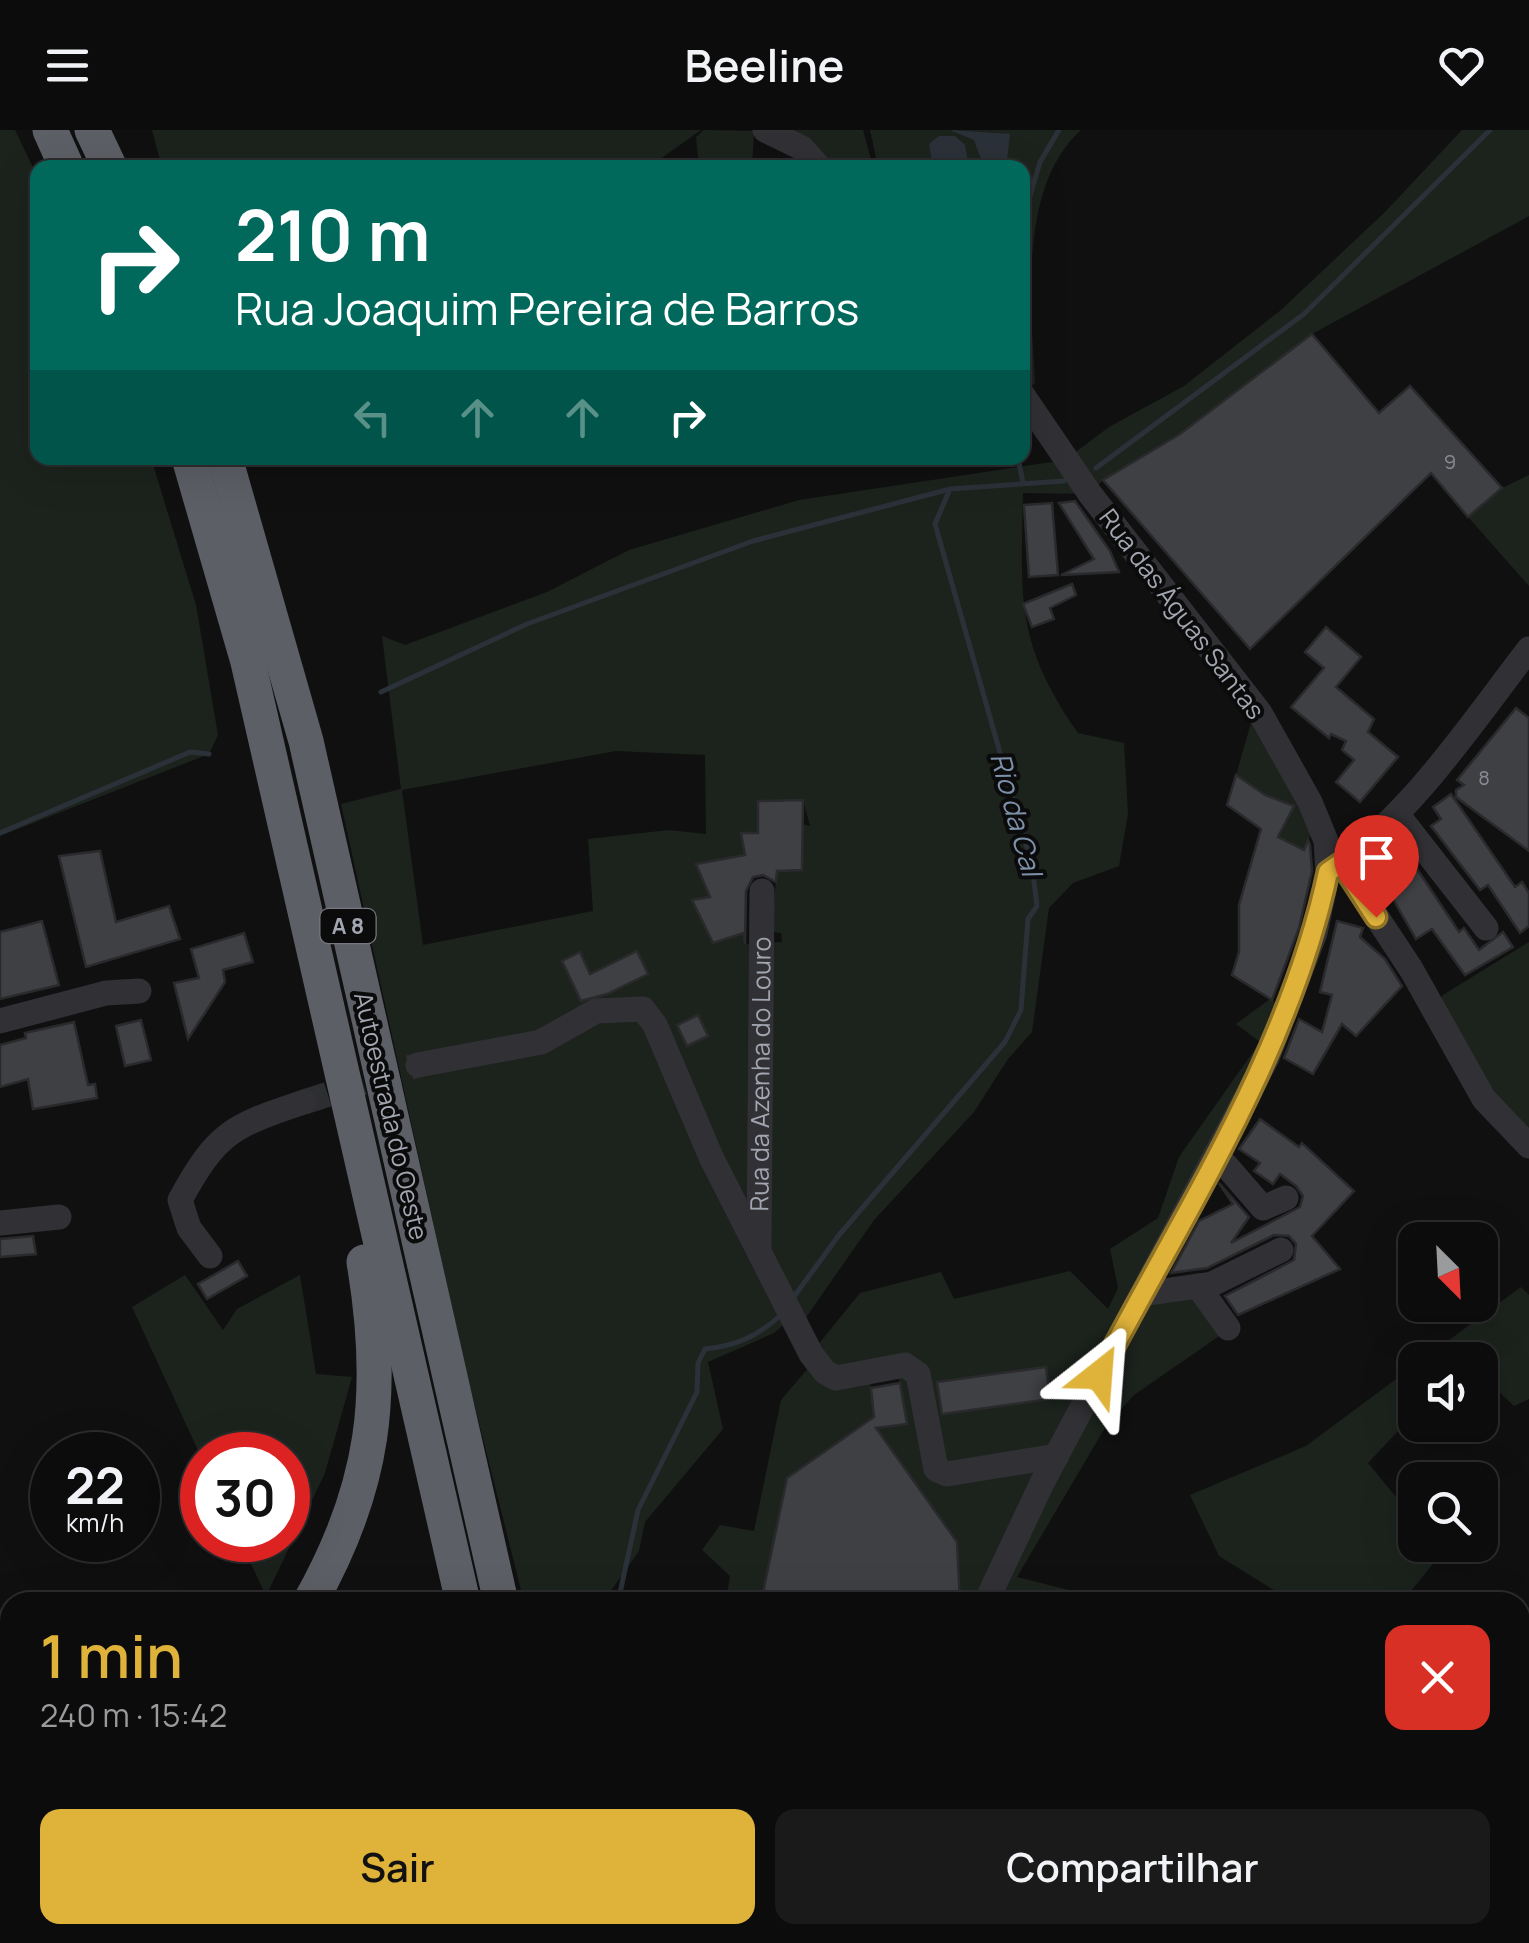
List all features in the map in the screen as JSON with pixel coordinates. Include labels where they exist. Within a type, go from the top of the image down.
[{"type":"highway","points":[[50,130],[63,160]]},
{"type":"highway","points":[[92,130],[106,160]]},
{"type":"highway","name":"Autoestrada do Oeste","points":[[191,465],[248,662],[461,1592]]},
{"type":"highway","name":"Autoestrada do Oeste","points":[[228,465],[306,740],[499,1592]]},
{"type":"highway","points":[[315,1592],[356,1504],[371,1445],[376,1392],[372,1307],[335,1103],[332,1024]]},
{"type":"street","points":[[765,130],[802,148],[813,160]]},
{"type":"street","name":"Rua das Águas Santas","points":[[991,1592],[1293,998],[1335,868],[1317,820],[1260,713],[1090,494],[1030,406]]},
{"type":"street","points":[[1529,649],[1519,683],[1397,814],[1335,868],[1411,970],[1484,1098],[1529,1146]]},
{"type":"street","points":[[1397,814],[1486,928]]},
{"type":"street","name":"Rua da Azenha do Louro","points":[[760,1254],[762,891]]},
{"type":"street","points":[[0,1020],[106,993],[139,991]]},
{"type":"street","points":[[418,1065],[540,1042],[596,1011],[624,1006],[643,1009],[656,1025],[711,1157],[811,1354],[825,1372],[836,1378],[905,1365],[918,1374],[936,1469],[947,1474],[1058,1456]]},
{"type":"street","points":[[210,1256],[189,1228],[180,1200],[206,1152],[230,1132],[304,1102]]},
{"type":"street","points":[[1216,1154],[1263,1208],[1286,1198]]},
{"type":"street","points":[[0,1223],[59,1217]]},
{"type":"street","points":[[1142,1294],[1212,1284],[1281,1250]]},
{"type":"street","points":[[1198,1286],[1228,1328]]},
{"type":"shaded area","points":[[0,130],[15,130],[30,161],[30,465],[153,465],[196,605],[218,735],[209,754],[0,836]]},
{"type":"shaded area","points":[[152,130],[701,130],[659,160],[160,160]]},
{"type":"shaded area","points":[[704,130],[754,131],[752,160],[698,160],[696,137]]},
{"type":"shaded area","points":[[787,130],[863,130],[871,160],[817,160]]},
{"type":"shaded area","points":[[870,130],[1081,130],[1061,154],[1038,215],[1031,284],[1035,383],[1030,388],[1030,160],[876,160]]},
{"type":"shaded area","points":[[950,130],[1010,134],[1007,160],[981,159],[974,140]]},
{"type":"shaded area","points":[[1462,130],[1529,130],[1529,216],[1312,334],[1180,434],[1103,480],[1090,494],[1023,493],[1023,592],[1032,645],[1057,701],[1078,733],[1124,743],[1128,814],[1119,866],[1073,883],[1049,908],[1032,1032],[1008,1059],[974,1112],[874,1220],[798,1329],[791,1318],[774,1333],[708,1362],[723,1429],[645,1522],[639,1551],[610,1592],[521,1592],[465,1367],[341,804],[401,789],[382,636],[405,645],[547,592],[629,550],[799,500],[1065,460],[1109,427],[1184,386],[1281,310],[1385,212]],"holes":[[[616,751],[705,755],[706,834],[669,830],[588,839],[593,911],[423,945],[402,790]],[[803,800],[810,826],[802,824],[802,869],[777,871],[771,932],[781,933],[782,942],[744,944],[744,933],[713,942],[692,901],[710,897],[697,864],[745,855],[741,833],[758,833],[758,801]]]},
{"type":"shaded area","points":[[939,136],[955,136],[965,145],[968,160],[932,160],[929,144]]},
{"type":"shaded area","points":[[1529,475],[1529,586],[1468,517],[1502,488]]},
{"type":"shaded area","points":[[1242,691],[1315,840],[1310,836],[1304,850],[1279,838],[1294,806],[1265,795],[1236,775],[1251,723],[1238,705]]},
{"type":"shaded area","points":[[1529,942],[1529,1146],[1433,1010],[1443,995]]},
{"type":"shaded area","points":[[1270,999],[1288,1010],[1143,1293],[1198,1286],[1228,1330],[1134,1395],[1106,1426],[1017,1577],[1077,1592],[960,1592],[957,1542],[876,1428],[906,1424],[898,1374],[870,1377],[874,1417],[787,1478],[763,1592],[728,1592],[730,1576],[702,1550],[720,1525],[754,1531],[781,1400],[815,1360],[813,1351],[860,1293],[941,1272],[954,1299],[1070,1271],[1108,1309],[1118,1288],[1110,1249],[1158,1218],[1179,1157],[1260,1042],[1236,1024]]},
{"type":"shaded area","points":[[185,1275],[223,1330],[237,1309],[300,1275],[316,1374],[352,1377],[325,1473],[310,1504],[310,1432],[190,1432],[132,1307]]},
{"type":"shaded area","points":[[1521,1287],[1529,1295],[1529,1399],[1514,1406],[1498,1391],[1498,1342],[1446,1342],[1474,1322],[1498,1322],[1498,1304]]},
{"type":"shaded area","points":[[1398,1378],[1398,1431],[1368,1463],[1398,1499],[1398,1562],[1434,1562],[1410,1592],[1277,1592],[1219,1556],[1190,1495],[1306,1446]]},
{"type":"shaded area","points":[[250,1562],[282,1562],[268,1592],[264,1592]]},
{"type":"building","points":[[1312,334],[1379,413],[1410,386],[1502,488],[1468,517],[1431,473],[1250,649],[1103,480],[1180,434]]},
{"type":"building","points":[[1075,501],[1110,551],[1119,572],[1061,575],[1094,559],[1059,503]]},
{"type":"building","points":[[1052,503],[1058,575],[1029,577],[1024,505]]},
{"type":"building","points":[[1072,584],[1076,595],[1050,608],[1054,619],[1032,627],[1023,604]]},
{"type":"building","points":[[1326,627],[1361,657],[1336,687],[1374,719],[1368,732],[1398,757],[1360,802],[1336,782],[1354,760],[1342,750],[1346,741],[1331,734],[1329,738],[1291,707],[1324,668],[1305,652]]},
{"type":"building","points":[[1516,708],[1529,718],[1529,851],[1456,797],[1456,790],[1464,785],[1457,780]]},
{"type":"building","points":[[1236,775],[1265,795],[1294,806],[1278,837],[1304,850],[1308,840],[1310,845],[1312,871],[1299,928],[1272,1000],[1232,975],[1239,952],[1239,905],[1261,829],[1227,805]]},
{"type":"building","points":[[1451,794],[1515,887],[1522,882],[1529,893],[1529,926],[1520,933],[1488,885],[1480,890],[1431,826],[1441,819],[1433,807]]},
{"type":"building","points":[[803,800],[802,870],[777,871],[776,882],[763,875],[753,877],[746,891],[745,944],[744,933],[713,943],[692,900],[710,897],[696,864],[745,855],[741,833],[758,833],[758,801]]},
{"type":"building","points":[[1403,848],[1459,932],[1464,928],[1479,950],[1503,932],[1513,947],[1465,975],[1432,929],[1416,939],[1374,866]]},
{"type":"building","points":[[100,851],[116,922],[169,906],[180,939],[86,967],[59,856]]},
{"type":"building","points":[[42,921],[59,985],[0,999],[0,932]]},
{"type":"building","points":[[1337,921],[1363,928],[1360,937],[1385,959],[1402,986],[1356,1036],[1342,1024],[1313,1074],[1284,1058],[1299,1019],[1322,1032],[1332,995],[1320,992]]},
{"type":"building","points":[[244,933],[253,962],[223,970],[225,982],[188,1039],[174,983],[199,978],[191,949]]},
{"type":"building","points":[[637,951],[648,974],[607,994],[581,1001],[562,961],[580,952],[590,974]]},
{"type":"building","points":[[698,1015],[708,1036],[687,1046],[677,1025]]},
{"type":"building","points":[[141,1020],[151,1060],[125,1066],[116,1026]]},
{"type":"building","points":[[74,1022],[88,1085],[95,1084],[97,1098],[33,1109],[28,1079],[0,1087],[0,1045],[26,1038],[25,1033]]},
{"type":"building","points":[[1260,1119],[1299,1147],[1302,1143],[1354,1191],[1312,1236],[1340,1269],[1238,1315],[1225,1296],[1294,1260],[1296,1244],[1289,1236],[1274,1235],[1207,1268],[1171,1273],[1199,1221],[1233,1204],[1219,1183],[1249,1217],[1231,1243],[1300,1207],[1303,1196],[1296,1186],[1280,1174],[1273,1184],[1254,1171],[1260,1163],[1239,1149]]},
{"type":"building","points":[[33,1236],[36,1254],[0,1257],[0,1239]]},
{"type":"building","points":[[238,1261],[247,1276],[207,1299],[198,1284]]},
{"type":"building","points":[[1046,1367],[1050,1399],[942,1414],[937,1382]]},
{"type":"building","points":[[900,1383],[907,1424],[876,1428],[957,1542],[960,1592],[763,1592],[787,1478],[874,1417],[871,1388]]},
{"type":"waterway","points":[[1030,196],[1040,162],[1059,130]]},
{"type":"waterway","name":"Rio da Cal","points":[[1096,468],[1304,314],[1490,130]]},
{"type":"waterway","points":[[1019,465],[1023,483]]},
{"type":"waterway","name":"Rio da Cal","points":[[793,1298],[839,1235],[1005,1042],[1021,1010],[1028,919],[1037,906],[1032,865],[935,524],[950,489],[1064,481]]},
{"type":"waterway","points":[[381,692],[527,624],[753,541],[950,489]]},
{"type":"waterway","points":[[0,833],[190,752],[209,754]]},
{"type":"waterway","name":"Rio da Cal","points":[[620,1592],[638,1510],[697,1392],[698,1363],[705,1349],[746,1339],[781,1315]]},
{"type":"tunnel","points":[[304,1102],[418,1065]]},
{"type":"route","points":[[1099,1375],[1267,1058],[1315,933],[1328,872],[1341,863],[1376,917]]}]
